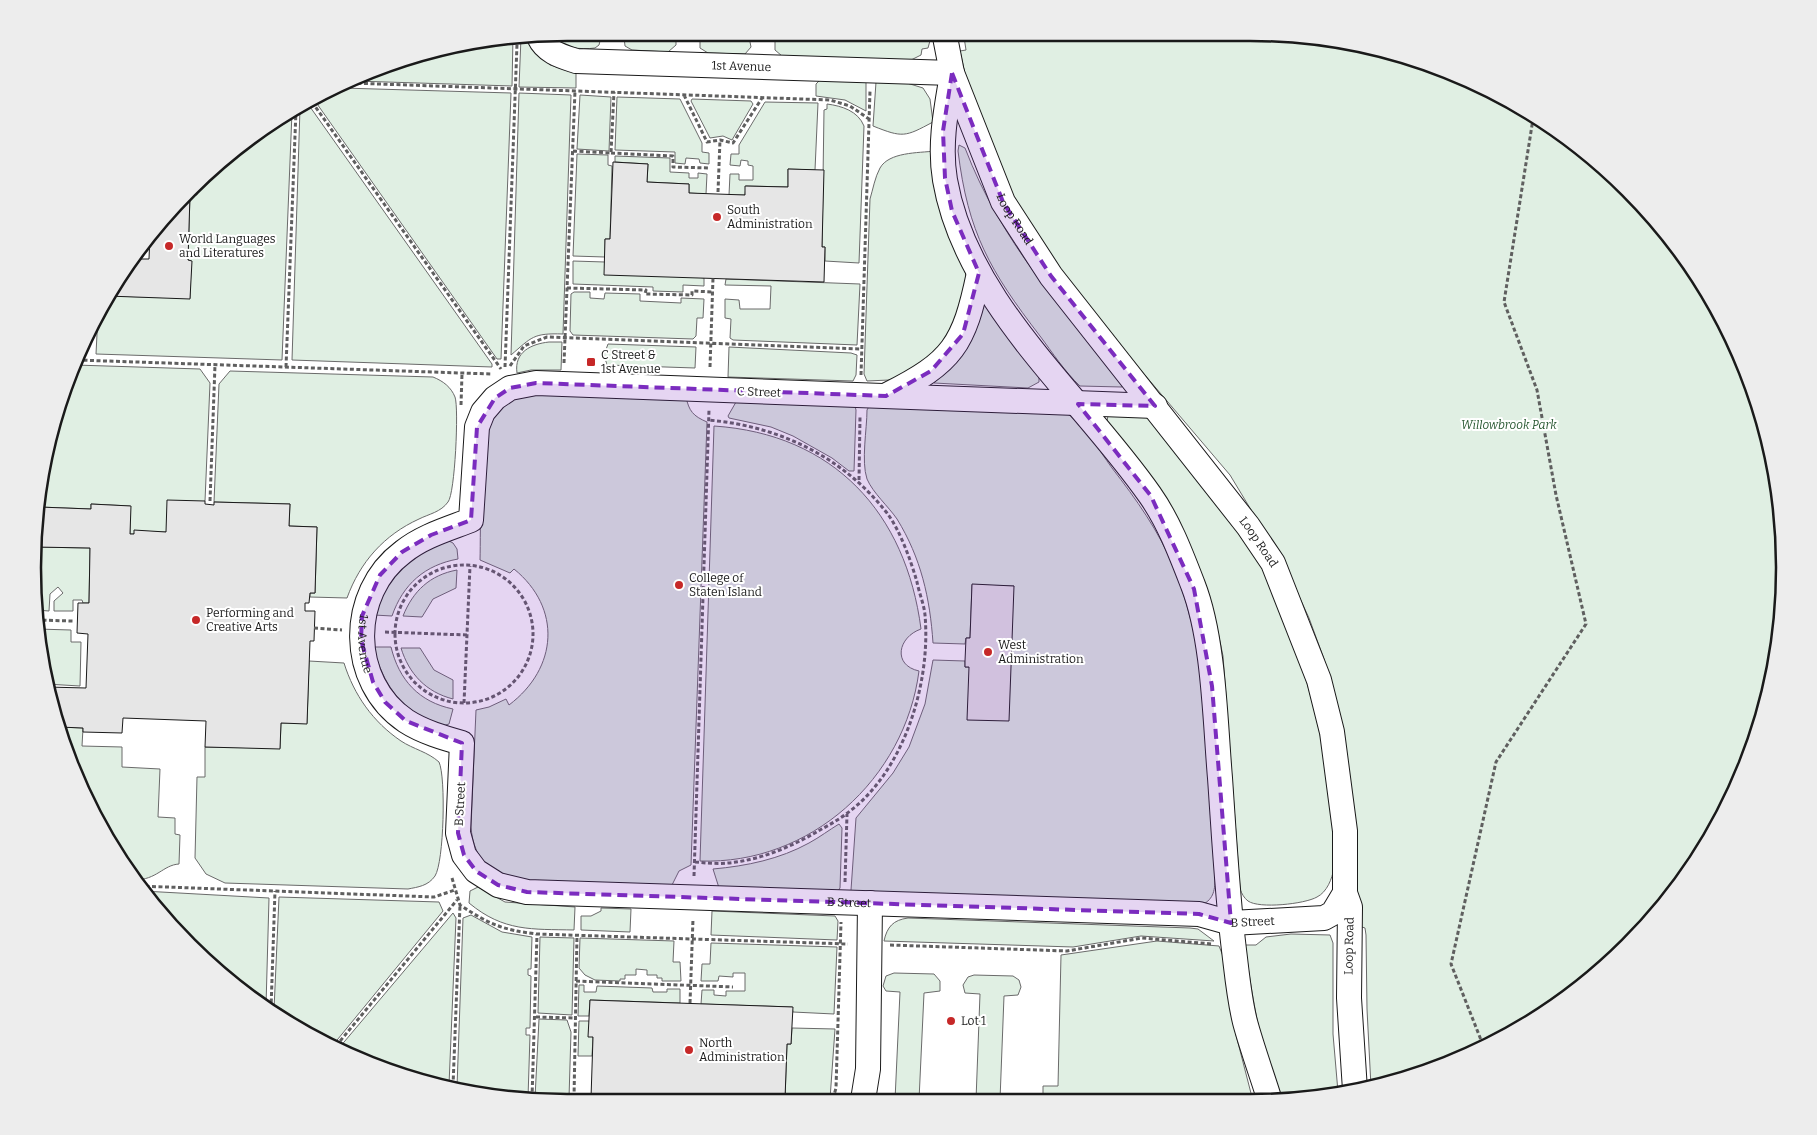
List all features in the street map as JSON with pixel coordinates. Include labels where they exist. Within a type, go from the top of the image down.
[{"type":"street","name":"Loop Road","points":[[946,41],[952,73],[1003,202],[1051,276],[1248,526],[1274,563],[1305,641],[1319,680],[1332,732],[1345,831],[1344,893],[1350,907],[1349,1007],[1355,1083]]},
{"type":"street","name":"1st Avenue","points":[[542,42],[553,53],[576,61],[952,73]]},
{"type":"street","name":"Loop Road","points":[[952,73],[943,131],[945,178],[952,211],[965,247],[1006,315],[1151,496],[1173,538],[1194,589],[1205,635],[1212,686],[1232,933],[1245,1022],[1268,1093]]},
{"type":"street","points":[[886,396],[931,371],[948,354],[963,334],[970,315],[979,273]]},
{"type":"street","name":"C Street","points":[[472,520],[477,427],[483,412],[495,398],[510,388],[536,383],[1154,406]]},
{"type":"street","name":"1st Avenue","points":[[462,743],[436,735],[406,721],[385,702],[372,682],[361,640],[362,616],[368,597],[380,575],[402,552],[431,535],[472,520]]},
{"type":"street","name":"B Street","points":[[462,743],[458,833],[464,855],[476,871],[498,885],[527,892],[1200,914],[1232,933],[1324,918],[1333,913],[1344,893]]},
{"type":"street","points":[[864,1094],[868,1069],[870,903]]},
{"type":"path","points":[[504,371],[517,44]]},
{"type":"path","points":[[861,381],[870,70]]},
{"type":"path","points":[[361,83],[830,100],[850,106],[869,119]]},
{"type":"path","points":[[565,338],[575,91]]},
{"type":"path","points":[[611,153],[614,92]]},
{"type":"path","points":[[684,95],[707,142],[720,140],[733,143],[762,98]]},
{"type":"path","points":[[315,106],[504,371]]},
{"type":"path","points":[[286,367],[296,117]]},
{"type":"path","points":[[1482,1039],[1451,964],[1496,762],[1586,624],[1556,495],[1538,390],[1504,302],[1532,124]]},
{"type":"path","points":[[718,192],[720,140]]},
{"type":"path","points":[[573,152],[674,156],[673,167],[710,168]]},
{"type":"path","points":[[710,373],[713,278]]},
{"type":"path","points":[[567,288],[646,290],[645,294],[692,295],[692,291],[713,292]]},
{"type":"path","points":[[84,360],[462,374],[504,371],[524,346],[530,342],[547,337],[861,349]]},
{"type":"path","points":[[210,501],[215,365]]},
{"type":"path","points":[[461,413],[462,374]]},
{"type":"path","points":[[694,880],[709,406]]},
{"type":"path","points":[[859,481],[860,412]]},
{"type":"path","points":[[694,862],[728,863],[765,855],[805,838],[847,814],[872,789],[902,744],[919,697],[925,651],[925,614],[911,561],[888,515],[859,481],[815,451],[770,430],[731,422],[708,420]]},
{"type":"path","points":[[464,703],[470,566]]},
{"type":"path","points":[[470,566],[493,571],[508,581],[520,593],[529,608],[533,625],[533,643],[529,660],[520,675],[508,688],[493,697],[477,702],[464,703],[442,699],[419,686],[402,665],[398,652],[396,632],[398,613],[404,600],[421,580],[445,568],[470,566]]},
{"type":"path","points":[[44,620],[72,621]]},
{"type":"path","points":[[345,638],[346,621]]},
{"type":"path","points":[[314,628],[345,630]]},
{"type":"path","points":[[388,632],[467,635]]},
{"type":"path","points":[[845,883],[847,814]]},
{"type":"path","points":[[452,875],[457,900],[460,905],[496,927],[537,934],[578,936],[855,944]]},
{"type":"path","points":[[149,886],[434,896],[455,890]]},
{"type":"path","points":[[271,1002],[275,891]]},
{"type":"path","points":[[340,1041],[457,900]]},
{"type":"path","points":[[453,1081],[460,905]]},
{"type":"path","points":[[690,1003],[693,911]]},
{"type":"path","points":[[834,1094],[842,917]]},
{"type":"path","points":[[889,945],[1067,951],[1142,938],[1232,933]]},
{"type":"path","points":[[532,1093],[537,934]]},
{"type":"path","points":[[574,1094],[578,936]]},
{"type":"path","points":[[576,981],[733,986]]},
{"type":"path","points":[[536,1017],[576,1018]]},
{"type":"highlighted area","points":[[952,73],[1003,202],[1051,276],[1155,406],[1078,404],[1151,496],[1194,589],[1212,686],[1231,923],[1199,914],[527,892],[498,885],[476,871],[464,855],[458,833],[462,743],[406,721],[385,702],[373,682],[361,640],[362,616],[380,575],[402,552],[431,535],[471,520],[477,427],[495,398],[510,388],[536,383],[886,396],[931,371],[963,334],[979,273],[952,211],[945,178],[943,131]]},
{"type":"green space","points":[[558,41],[600,41],[599,45],[595,48],[584,49]]},
{"type":"green space","points":[[624,41],[676,41],[676,45],[668,52],[632,50],[625,46]]},
{"type":"green space","points":[[700,41],[750,41],[751,47],[745,54],[708,53],[700,48]]},
{"type":"green space","points":[[775,41],[930,41],[928,48],[922,49],[921,55],[911,60],[782,56],[775,50]]},
{"type":"green space","name":"Willowbrook Park","points":[[965,41],[1284,42],[1352,51],[1419,69],[1451,81],[1513,112],[1570,150],[1622,195],[1645,221],[1667,247],[1705,304],[1736,366],[1748,398],[1766,465],[1771,499],[1775,533],[1775,602],[1766,670],[1758,704],[1736,769],[1721,800],[1705,831],[1667,888],[1622,940],[1596,963],[1570,985],[1513,1023],[1451,1054],[1419,1066],[1371,1080],[1366,935],[1365,928],[1356,925],[1355,818],[1342,727],[1324,659],[1309,618],[1285,566],[1230,475],[1081,300],[1022,218],[970,97],[960,51],[966,50]]},
{"type":"green space","points":[[529,42],[534,51],[550,65],[576,73],[576,88],[519,87],[521,43]]},
{"type":"green space","points":[[513,44],[512,86],[365,81],[431,59],[465,51]]},
{"type":"green space","points":[[820,80],[866,81],[866,111],[845,100],[816,96],[816,84]]},
{"type":"green space","points":[[876,82],[907,83],[923,88],[930,99],[933,122],[916,131],[904,134],[891,133],[873,126]]},
{"type":"green space","points":[[351,88],[511,93],[501,359],[497,359],[318,105]]},
{"type":"green space","points":[[519,93],[571,95],[563,334],[545,334],[534,337],[511,355]]},
{"type":"green space","points":[[580,95],[611,97],[609,151],[577,149]]},
{"type":"green space","points":[[617,97],[680,99],[702,143],[702,152],[709,153],[709,164],[700,163],[699,159],[686,158],[685,164],[675,163],[675,152],[615,150]]},
{"type":"green space","points":[[692,99],[751,101],[753,104],[732,140],[723,136],[710,138],[691,101]]},
{"type":"green space","points":[[765,102],[818,103],[815,170],[788,169],[788,187],[746,186],[745,195],[729,195],[730,174],[739,174],[739,180],[753,180],[753,166],[748,165],[748,161],[741,160],[740,166],[730,165],[731,154],[739,154],[739,145]]},
{"type":"green space","points":[[827,104],[849,110],[858,117],[864,126],[859,263],[825,261],[825,247],[822,247],[824,110],[827,109]]},
{"type":"green space","points":[[311,108],[492,364],[492,367],[292,360],[300,115]]},
{"type":"green space","points":[[292,120],[282,360],[96,354],[97,333],[117,296],[190,298],[191,261],[188,260],[190,201],[247,150]]},
{"type":"green space","points":[[959,145],[965,148],[996,214],[1014,244],[1055,300],[1123,384],[1122,387],[1080,386],[1059,362],[1008,291],[984,250],[975,228],[962,180],[958,151]]},
{"type":"green space","points":[[935,151],[964,266],[967,281],[966,293],[945,347],[907,374],[889,380],[867,381],[864,374],[870,199],[875,179],[880,168],[890,159],[904,154]]},
{"type":"green space","points":[[577,154],[608,155],[608,165],[612,166],[610,239],[605,239],[605,257],[573,256]]},
{"type":"green space","points":[[615,156],[670,158],[670,172],[689,173],[689,178],[698,178],[698,173],[707,174],[706,194],[689,193],[689,184],[647,182],[648,164],[615,162]]},
{"type":"green space","points":[[573,261],[605,262],[704,278],[704,286],[683,285],[683,292],[653,291],[653,287],[573,284]]},
{"type":"green space","points":[[726,279],[860,284],[857,345],[733,340],[730,338],[731,319],[725,318],[725,299],[739,300],[740,309],[770,309],[771,286],[725,285]]},
{"type":"green space","points":[[574,292],[590,292],[590,298],[604,299],[605,293],[640,294],[640,301],[681,303],[681,298],[704,299],[703,318],[697,318],[696,336],[693,339],[573,335],[570,331],[571,294]]},
{"type":"green space","points":[[984,303],[1039,375],[1039,382],[1028,388],[934,383],[933,381]]},
{"type":"green space","points":[[549,342],[562,342],[561,370],[531,370],[517,373],[518,360],[525,350]]},
{"type":"green space","points":[[608,344],[696,347],[695,368],[607,365],[604,355]]},
{"type":"green space","points":[[729,347],[851,353],[857,355],[856,375],[853,381],[728,377]]},
{"type":"green space","points":[[81,365],[200,369],[210,383],[205,501],[166,532],[135,531],[134,534],[130,534],[130,506],[91,504],[91,509],[45,507],[51,465],[59,431]]},
{"type":"green space","points":[[230,371],[433,377],[440,380],[453,393],[457,417],[456,451],[453,484],[448,502],[438,510],[406,526],[384,542],[366,561],[347,598],[310,597],[310,593],[315,593],[317,527],[289,526],[290,504],[214,502],[219,384]]},
{"type":"green space","points":[[528,393],[686,397],[692,412],[698,418],[707,422],[691,865],[679,871],[670,889],[577,887],[527,882],[507,877],[492,870],[483,862],[474,845],[471,827],[476,710],[489,707],[506,699],[509,705],[525,690],[537,674],[545,656],[548,638],[546,619],[540,601],[530,585],[514,569],[510,573],[480,560],[483,463],[489,427],[494,416],[501,408]]},
{"type":"green space","points":[[736,402],[854,402],[856,410],[854,471],[849,471],[832,458],[793,436],[771,427],[729,418],[728,416]]},
{"type":"green space","points":[[871,403],[1063,411],[1078,422],[1090,437],[1146,516],[1174,568],[1196,641],[1202,680],[1209,761],[1215,878],[1212,895],[1204,904],[1200,906],[854,895],[851,890],[856,818],[893,773],[909,747],[925,704],[933,660],[965,661],[965,667],[969,667],[1014,586],[972,585],[970,638],[966,638],[965,644],[933,643],[927,594],[912,548],[897,519],[873,489],[865,472],[867,410]]},
{"type":"green space","points":[[1108,415],[1150,416],[1241,532],[1261,565],[1279,605],[1296,648],[1310,694],[1321,740],[1334,829],[1334,868],[1332,876],[1324,892],[1311,900],[1262,905],[1248,901],[1240,889],[1223,656],[1216,623],[1107,422]]},
{"type":"green space","points":[[714,426],[757,432],[795,445],[828,463],[857,487],[881,516],[899,549],[913,587],[921,629],[907,638],[901,651],[905,663],[910,668],[919,671],[910,710],[894,747],[873,780],[846,808],[814,831],[779,848],[740,858],[700,861]]},
{"type":"green space","points":[[449,541],[457,549],[458,559],[435,566],[417,578],[402,594],[392,616],[374,615],[387,587],[401,568],[420,554]]},
{"type":"green space","points":[[42,547],[90,548],[89,603],[83,603],[82,600],[73,600],[73,611],[54,611],[54,601],[63,593],[58,587],[50,594],[49,611],[43,611],[42,602]]},
{"type":"green space","points":[[457,570],[456,588],[433,599],[422,617],[403,616],[417,592],[431,580],[447,572]]},
{"type":"green space","points":[[45,629],[71,630],[71,642],[81,642],[80,686],[54,684]]},
{"type":"green space","points":[[373,647],[391,647],[399,670],[412,688],[430,701],[453,709],[449,724],[439,725],[433,723],[404,704],[385,679]]},
{"type":"green space","points":[[401,648],[420,648],[434,670],[453,680],[453,699],[435,692],[420,681],[409,666]]},
{"type":"green space","points":[[309,661],[344,663],[359,697],[373,716],[401,741],[439,762],[443,784],[442,838],[438,868],[435,876],[426,884],[408,889],[225,883],[206,874],[195,858],[197,777],[205,777],[205,747],[280,748],[281,723],[307,723]]},
{"type":"green space","points":[[66,727],[83,728],[82,746],[122,747],[122,767],[160,769],[158,817],[175,818],[175,834],[180,835],[179,864],[168,867],[143,879],[112,831],[81,769]]},
{"type":"green space","points":[[839,824],[842,828],[840,888],[836,894],[720,891],[713,869],[751,864],[787,853],[809,843]]},
{"type":"green space","points":[[478,887],[505,902],[575,907],[574,930],[532,929],[507,924],[494,919],[469,903],[470,891]]},
{"type":"green space","points":[[153,892],[269,898],[266,999],[247,985],[195,940]]},
{"type":"green space","points":[[279,897],[439,902],[443,911],[337,1040],[274,1004]]},
{"type":"green space","points":[[601,908],[631,909],[630,932],[581,930],[581,916],[591,916],[601,911]]},
{"type":"green space","points":[[712,911],[835,916],[838,921],[837,940],[711,935]]},
{"type":"green space","points":[[453,913],[456,918],[449,1080],[398,1066],[343,1043]]},
{"type":"green space","points":[[471,915],[502,932],[532,937],[531,969],[528,969],[528,975],[531,976],[530,1028],[526,1028],[526,1035],[530,1035],[528,1092],[457,1082],[463,918]]},
{"type":"green space","points":[[908,918],[1190,928],[1198,929],[1214,941],[1141,936],[1073,947],[884,941],[891,925],[898,920]]},
{"type":"green space","points":[[1291,934],[1330,935],[1333,943],[1333,1034],[1337,1086],[1275,1093],[1258,1024],[1245,945],[1256,945],[1266,937]]},
{"type":"green space","points":[[540,937],[574,938],[572,1015],[538,1013]]},
{"type":"green space","points":[[580,938],[674,941],[673,962],[680,962],[681,981],[662,981],[662,978],[657,978],[657,975],[647,975],[647,970],[636,969],[636,975],[625,975],[625,979],[620,979],[620,981],[595,980],[585,975],[579,968]]},
{"type":"green space","points":[[1157,941],[1219,946],[1223,956],[1236,1035],[1251,1094],[1043,1094],[1043,1086],[1058,1086],[1061,955]]},
{"type":"green space","points":[[711,943],[837,947],[834,1014],[793,1012],[792,1007],[701,1004],[702,990],[714,990],[714,995],[726,996],[726,991],[745,991],[745,973],[733,973],[733,977],[719,976],[718,981],[701,981],[702,964],[710,964]]},
{"type":"green space","points":[[894,973],[934,974],[940,981],[940,991],[924,993],[919,1094],[895,1094],[900,992],[886,991],[883,986],[886,976]]},
{"type":"green space","points":[[974,975],[1013,976],[1019,980],[1021,987],[1018,995],[1004,996],[1000,1094],[976,1094],[980,994],[965,993],[963,985],[968,977]]},
{"type":"green space","points":[[579,985],[584,985],[584,992],[596,992],[597,986],[652,988],[653,992],[667,992],[667,989],[680,989],[680,1003],[590,1000],[589,1016],[578,1016]]},
{"type":"green space","points":[[539,1019],[567,1020],[571,1032],[569,1094],[535,1093]]},
{"type":"green space","points":[[579,1021],[589,1021],[593,1037],[592,1056],[578,1056]]},
{"type":"green space","points":[[792,1028],[835,1029],[830,1094],[785,1094],[787,1044],[791,1044]]},
{"type":"building","name":"South Administration","points":[[613,162],[648,164],[647,182],[689,184],[689,193],[745,195],[745,186],[788,187],[788,169],[824,170],[822,247],[825,247],[824,282],[604,275],[605,239],[610,239]]},
{"type":"building","name":"World Languages and Literatures","points":[[190,201],[188,260],[192,261],[190,299],[117,296],[141,259],[149,259],[149,248]]},
{"type":"building","name":"Performing and Creative Arts","points":[[167,500],[205,501],[205,504],[214,505],[214,502],[290,504],[289,526],[317,527],[315,593],[310,593],[309,603],[305,603],[305,611],[315,611],[314,641],[310,641],[307,724],[281,723],[280,749],[205,747],[206,721],[123,718],[122,733],[83,732],[83,728],[66,727],[55,687],[86,688],[88,634],[77,633],[78,603],[89,603],[90,548],[42,547],[45,507],[91,509],[91,504],[131,506],[130,534],[134,534],[134,530],[166,532]]},
{"type":"building","name":"West Administration","points":[[972,584],[1014,586],[1009,721],[967,720],[969,667],[965,667],[965,661],[966,638],[970,638]]},
{"type":"building","name":"North Administration","points":[[590,1000],[793,1007],[791,1044],[787,1044],[785,1094],[591,1094],[593,1037],[588,1037]]},
{"type":"place","name":"South Administration","points":[[717,217]]},
{"type":"place","name":"World Languages and Literatures","points":[[169,246]]},
{"type":"place","name":"C Street & 1st Avenue","points":[[591,362]]},
{"type":"place","name":"College of Staten Island","points":[[679,585]]},
{"type":"place","name":"Performing and Creative Arts","points":[[196,620]]},
{"type":"place","name":"West Administration","points":[[988,652]]},
{"type":"place","name":"Lot 1","points":[[951,1021]]},
{"type":"place","name":"North Administration","points":[[689,1050]]}]
